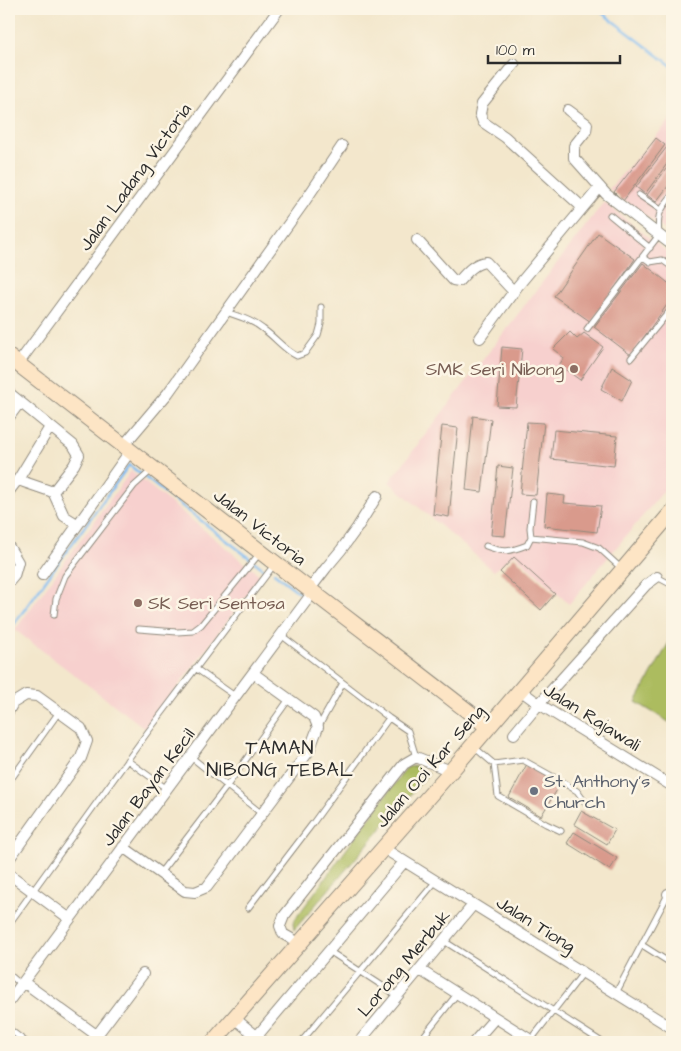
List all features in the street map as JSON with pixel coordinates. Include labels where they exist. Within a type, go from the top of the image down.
[{"type":"main road","name":"Jalan Victoria","points":[[13,360],[128,448],[151,471],[258,555],[275,564],[488,727]]},
{"type":"main road","name":"Jalan Ooi Kar Seng","points":[[213,1042],[451,771],[672,512]]},
{"type":"street","name":"Jalan Ladang Victoria","points":[[13,360],[279,9]]},
{"type":"street","points":[[514,64],[482,104],[480,114],[484,122],[506,137],[582,207]]},
{"type":"street","points":[[568,110],[586,124],[586,131],[574,146],[574,158],[606,194],[672,245]]},
{"type":"street","points":[[42,575],[128,448],[305,201],[342,146]]},
{"type":"street","points":[[480,338],[514,292],[600,187]]},
{"type":"street","points":[[418,240],[453,280],[459,281],[479,263],[486,262],[514,292]]},
{"type":"street","points":[[9,393],[73,445],[79,455],[54,492]]},
{"type":"street","points":[[9,417],[20,402]]},
{"type":"street","points":[[9,491],[50,427]]},
{"type":"street","points":[[18,478],[24,482],[54,492],[64,516],[77,524]]},
{"type":"street","name":"Jalan Bayan Kecil","points":[[9,1001],[281,635],[326,568],[357,528],[377,496]]},
{"type":"street","points":[[9,547],[18,562],[14,576],[9,582]]},
{"type":"street","points":[[514,734],[646,585],[657,577]]},
{"type":"street","points":[[123,847],[185,891],[195,892],[207,887],[309,751],[318,727],[314,717],[253,672]]},
{"type":"street","name":"Jalan Rajawali","points":[[520,690],[539,704],[672,786]]},
{"type":"street","points":[[9,710],[13,703],[26,695],[37,696],[81,728],[87,741],[82,758],[9,859]]},
{"type":"street","points":[[299,943],[283,934],[280,926],[284,916],[404,764],[416,757],[451,771]]},
{"type":"street","name":"Jalan Tiong","points":[[383,848],[672,1028]]},
{"type":"street","points":[[234,1018],[257,1040],[404,862]]},
{"type":"street","points":[[9,874],[70,918]]},
{"type":"street","name":"Lorong Merbuk","points":[[361,1042],[473,904]]},
{"type":"street","points":[[420,970],[531,1042]]},
{"type":"street","points":[[97,1035],[143,974]]},
{"type":"street","points":[[23,983],[106,1042]]},
{"type":"street","points":[[474,1042],[495,1018]]},
{"type":"lane","points":[[639,195],[661,210]]},
{"type":"lane","points":[[587,329],[659,235],[658,222],[661,210],[672,195]]},
{"type":"lane","points":[[610,215],[650,248]]},
{"type":"lane","points":[[643,257],[650,262],[662,260],[672,267]]},
{"type":"lane","points":[[226,312],[251,320],[288,351],[297,356],[305,353],[318,335],[321,324],[321,307]]},
{"type":"lane","points":[[631,358],[672,308]]},
{"type":"lane","points":[[54,615],[56,599],[65,576],[134,486],[151,471]]},
{"type":"lane","points":[[486,546],[501,552],[528,545],[531,537],[533,501]]},
{"type":"lane","points":[[531,537],[583,542],[599,548],[622,569]]},
{"type":"lane","points":[[140,629],[177,632],[193,631],[201,626],[258,555]]},
{"type":"lane","points":[[9,924],[127,760],[275,564]]},
{"type":"lane","points":[[657,577],[672,584]]},
{"type":"lane","points":[[281,635],[408,731],[416,757]]},
{"type":"lane","points":[[195,668],[236,696]]},
{"type":"lane","points":[[318,727],[343,683]]},
{"type":"lane","points":[[160,873],[227,786],[290,699]]},
{"type":"lane","points":[[9,782],[59,712]]},
{"type":"lane","points":[[248,908],[313,823],[389,718]]},
{"type":"lane","points":[[472,745],[494,764],[498,796],[561,831]]},
{"type":"lane","points":[[191,757],[262,814]]},
{"type":"lane","points":[[127,760],[167,789]]},
{"type":"lane","points":[[494,764],[523,760],[577,792],[585,802]]},
{"type":"lane","points":[[301,1042],[436,881]]},
{"type":"lane","points":[[616,993],[671,893]]},
{"type":"lane","points":[[444,941],[602,1042]]},
{"type":"lane","points":[[642,945],[672,964]]},
{"type":"lane","points":[[329,951],[398,996]]},
{"type":"lane","points":[[531,1042],[583,972]]},
{"type":"lane","points":[[9,974],[18,982],[23,983]]},
{"type":"lane","points":[[419,1042],[458,994]]},
{"type":"lane","points":[[9,1029],[26,1042]]},
{"type":"shaded area","points":[[672,118],[672,235],[609,189]]},
{"type":"shaded area","name":"SMK Seri Nibong","points":[[604,202],[672,256],[672,481],[569,604],[514,554],[494,571],[389,482]]},
{"type":"shaded area","name":"SK Seri Sentosa","points":[[131,471],[261,576],[146,729],[15,630]]},
{"type":"green space","points":[[672,637],[672,724],[636,702]]},
{"type":"green space","points":[[416,766],[429,773],[294,930],[293,922],[407,767]]},
{"type":"building","points":[[656,138],[665,145],[623,201],[614,192]]},
{"type":"building","points":[[670,143],[672,145],[672,157],[645,194],[636,187]]},
{"type":"building","points":[[672,161],[672,181],[656,202],[647,195]]},
{"type":"building","points":[[598,233],[635,259],[591,322],[554,296]]},
{"type":"building","points":[[643,263],[672,286],[672,298],[631,355],[594,327]]},
{"type":"building","points":[[570,332],[577,339],[584,333],[603,347],[580,380],[559,365],[564,358],[553,349]]},
{"type":"building","points":[[502,347],[522,349],[516,407],[497,406]]},
{"type":"building","points":[[612,367],[632,380],[622,401],[601,389]]},
{"type":"building","points":[[473,416],[491,419],[482,492],[466,490]]},
{"type":"building","points":[[527,422],[544,423],[536,495],[520,494]]},
{"type":"building","points":[[442,426],[458,428],[449,517],[433,514]]},
{"type":"building","points":[[554,430],[617,436],[614,466],[551,459]]},
{"type":"building","points":[[498,466],[513,468],[505,536],[491,535]]},
{"type":"building","points":[[547,494],[565,496],[564,503],[601,506],[597,532],[544,526]]},
{"type":"building","points":[[514,557],[555,594],[541,610],[500,572]]},
{"type":"building","name":"St. Anthony's Church","points":[[527,764],[560,785],[541,816],[509,797]]},
{"type":"building","points":[[581,811],[615,830],[607,844],[574,824]]},
{"type":"building","points":[[574,832],[617,858],[610,870],[567,843]]},
{"type":"waterway","points":[[597,9],[672,66]]},
{"type":"waterway","points":[[9,631],[129,465],[265,570]]},
{"type":"waterway","points":[[274,573],[301,594]]},
{"type":"place","name":"SMK Seri Nibong","points":[[574,369]]},
{"type":"place","name":"SK Seri Sentosa","points":[[138,603]]},
{"type":"place","name":"St. Anthony's Church","points":[[534,791]]},
{"type":"district","name":"TAMAN NIBONG TEBAL","points":[[280,758]]}]
